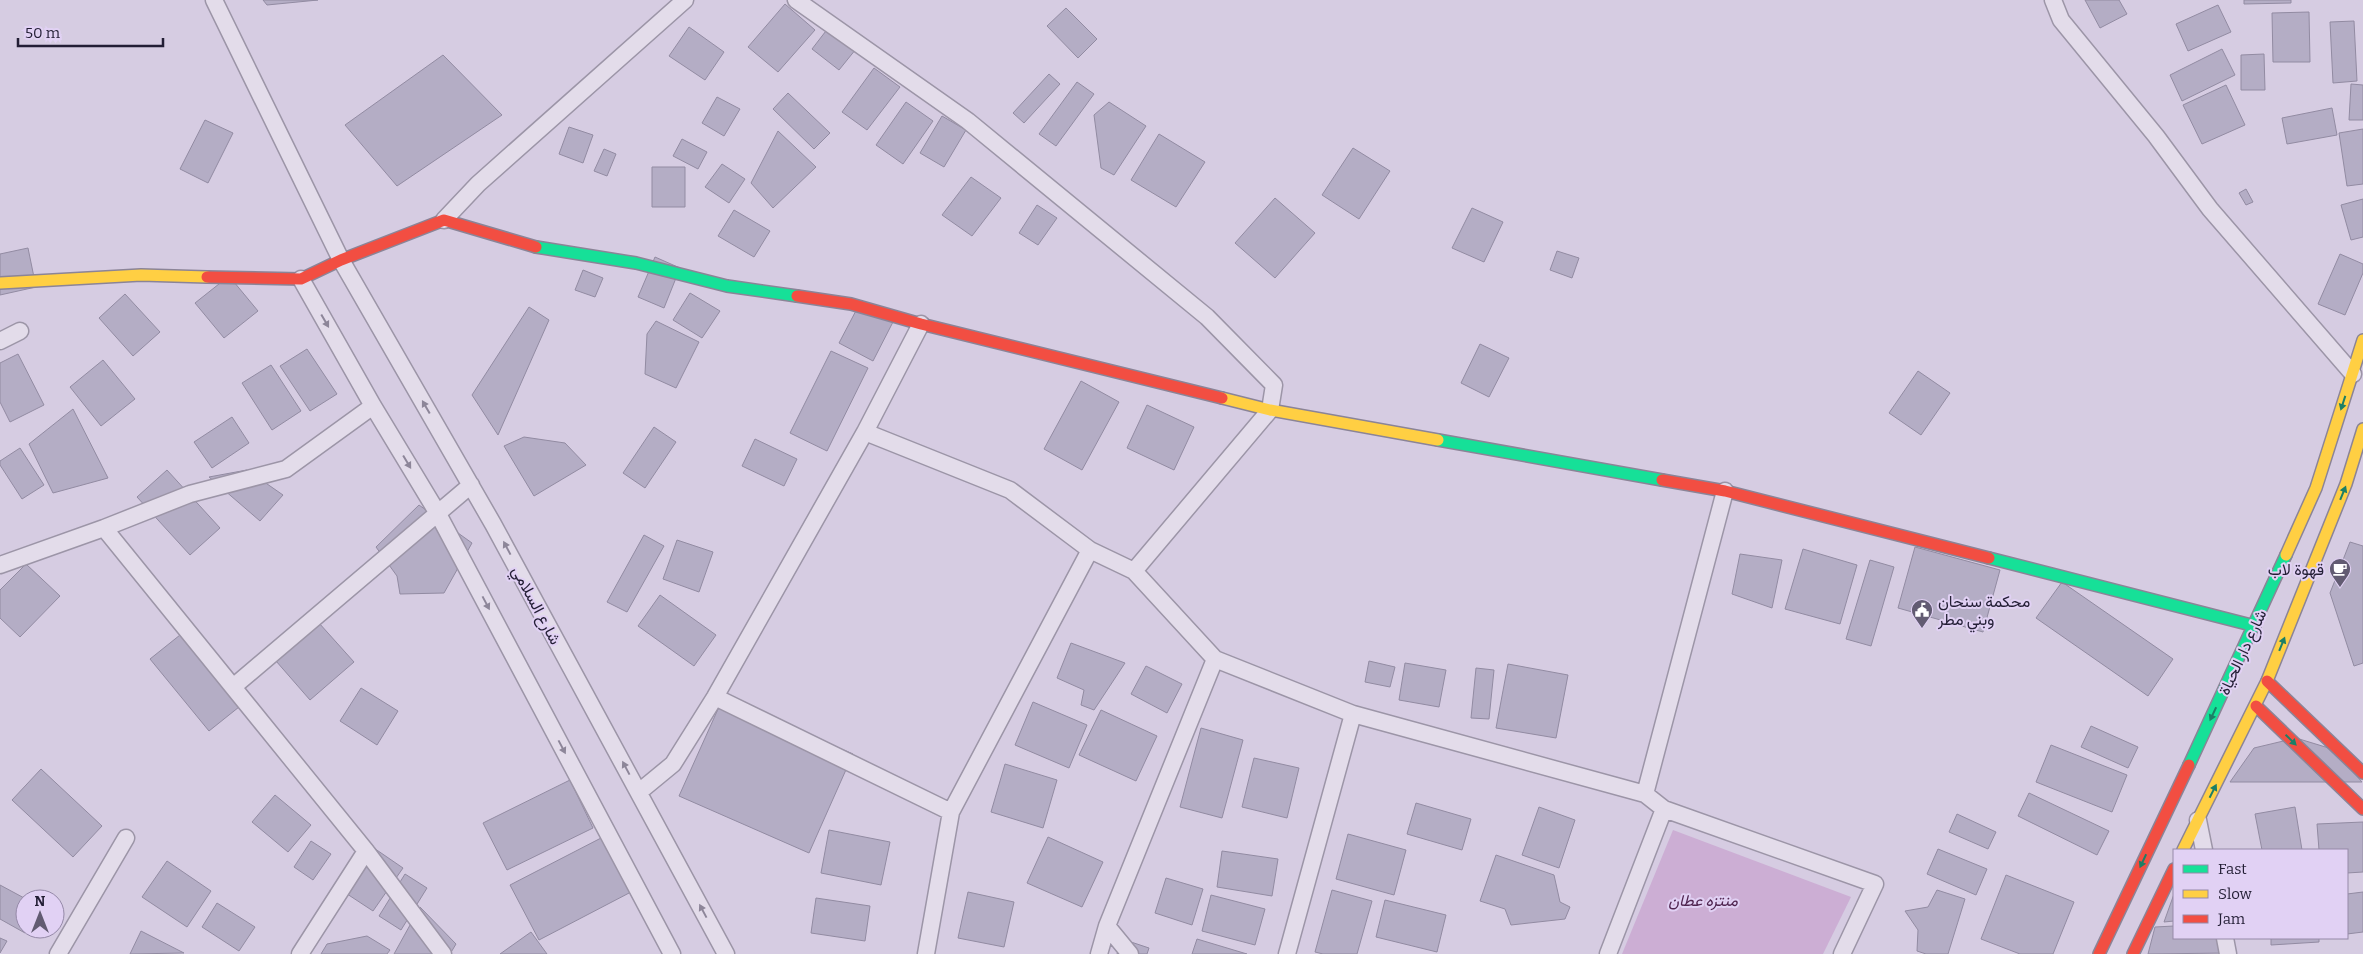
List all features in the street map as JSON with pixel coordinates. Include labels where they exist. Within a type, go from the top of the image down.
[{"type":"street","name":"شارع السلامي","points":[[214,0],[341,260],[471,485],[726,954]]},
{"type":"street","points":[[0,283],[140,275],[301,279],[341,260],[444,220],[478,184],[685,0]]},
{"type":"street","points":[[796,0],[968,121],[1208,317],[1274,385],[1270,410],[1134,571]]},
{"type":"street","points":[[2053,0],[2061,20],[2156,136],[2210,209],[2353,374]]},
{"type":"street","points":[[444,220],[541,249],[636,263],[727,286],[851,304],[920,324],[1270,410],[1725,491],[2254,626]]},
{"type":"street","points":[[301,279],[373,406],[438,512],[672,954]]},
{"type":"street","points":[[638,792],[673,764],[715,697],[865,432],[920,324]]},
{"type":"street","points":[[0,341],[20,331]]},
{"type":"street","name":"شارع دار الحياة","points":[[2184,849],[2267,681],[2302,555],[2316,488],[2363,340]]},
{"type":"street","points":[[0,565],[104,528],[190,494],[286,469],[373,406]]},
{"type":"street","name":"شارع دار الحياة","points":[[2099,954],[2254,626],[2302,555],[2346,484],[2363,430]]},
{"type":"street","points":[[865,432],[1010,490],[1090,550],[1134,571],[1215,659],[1354,714],[1645,794],[1664,809],[1875,884],[1842,954]]},
{"type":"street","points":[[233,687],[471,485]]},
{"type":"street","points":[[1645,794],[1725,491]]},
{"type":"street","points":[[104,528],[366,851],[443,954]]},
{"type":"street","points":[[926,954],[951,812],[1090,550]]},
{"type":"street","points":[[1099,954],[1107,926],[1215,659]]},
{"type":"street","points":[[2267,681],[2363,772]]},
{"type":"street","points":[[715,697],[951,812]]},
{"type":"street","points":[[2256,706],[2363,810]]},
{"type":"street","points":[[1287,954],[1354,714]]},
{"type":"street","points":[[1608,954],[1664,809]]},
{"type":"street","points":[[2198,820],[2204,849]]},
{"type":"street","points":[[58,954],[126,838]]},
{"type":"street","points":[[300,954],[366,851]]},
{"type":"street","points":[[2133,954],[2173,871]]},
{"type":"street","points":[[1107,926],[1130,954]]},
{"type":"street","points":[[2224,939],[2228,954]]},
{"type":"green space","name":"منتزه عطان","points":[[1673,830],[1851,897],[1823,954],[1622,954]]},
{"type":"building","points":[[263,0],[318,0],[267,5]]},
{"type":"building","points":[[2085,0],[2119,0],[2127,14],[2100,28]]},
{"type":"building","points":[[2244,0],[2291,0],[2291,3],[2244,4]]},
{"type":"building","points":[[785,4],[815,30],[778,72],[748,47]]},
{"type":"building","points":[[2218,5],[2231,32],[2188,51],[2176,24]]},
{"type":"building","points":[[1066,8],[1097,39],[1078,58],[1047,26]]},
{"type":"building","points":[[2309,12],[2310,62],[2273,62],[2272,13]]},
{"type":"building","points":[[2354,21],[2357,81],[2333,83],[2330,22]]},
{"type":"building","points":[[689,27],[724,52],[705,80],[669,56]]},
{"type":"building","points":[[829,27],[856,49],[839,70],[812,49]]},
{"type":"building","points":[[2222,49],[2235,75],[2182,101],[2170,75]]},
{"type":"building","points":[[2264,54],[2265,90],[2241,90],[2241,55]]},
{"type":"building","points":[[443,55],[502,115],[397,186],[345,125]]},
{"type":"building","points":[[874,68],[900,87],[867,130],[842,112]]},
{"type":"building","points":[[1049,74],[1060,84],[1024,123],[1013,113]]},
{"type":"building","points":[[1077,82],[1094,94],[1056,146],[1039,134]]},
{"type":"building","points":[[2351,84],[2363,85],[2363,120],[2349,120]]},
{"type":"building","points":[[2226,85],[2245,125],[2202,144],[2183,105]]},
{"type":"building","points":[[788,93],[830,133],[814,149],[773,109]]},
{"type":"building","points":[[717,97],[740,109],[724,136],[702,123]]},
{"type":"building","points":[[906,102],[933,121],[903,164],[876,145]]},
{"type":"building","points":[[1109,102],[1146,126],[1114,175],[1101,168],[1094,115]]},
{"type":"building","points":[[2332,108],[2337,135],[2287,144],[2282,118]]},
{"type":"building","points":[[942,116],[966,130],[944,167],[920,153]]},
{"type":"building","points":[[205,120],[233,133],[208,183],[180,169]]},
{"type":"building","points":[[569,127],[593,135],[583,163],[559,154]]},
{"type":"building","points":[[2363,129],[2363,184],[2347,186],[2339,133]]},
{"type":"building","points":[[778,131],[816,167],[773,208],[751,183]]},
{"type":"building","points":[[1159,134],[1205,162],[1176,207],[1131,180]]},
{"type":"building","points":[[682,139],[707,152],[698,169],[673,156]]},
{"type":"building","points":[[1353,148],[1390,171],[1359,219],[1322,195]]},
{"type":"building","points":[[604,149],[616,154],[607,176],[594,171]]},
{"type":"building","points":[[722,164],[745,179],[729,203],[705,187]]},
{"type":"building","points":[[652,167],[685,167],[685,207],[652,207]]},
{"type":"building","points":[[971,177],[1001,198],[972,236],[942,215]]},
{"type":"building","points":[[2246,189],[2253,202],[2246,205],[2239,193]]},
{"type":"building","points":[[1275,198],[1315,233],[1275,278],[1235,243]]},
{"type":"building","points":[[2363,199],[2363,237],[2351,240],[2341,205]]},
{"type":"building","points":[[1037,205],[1057,218],[1038,245],[1019,233]]},
{"type":"building","points":[[1472,208],[1503,222],[1484,262],[1452,248]]},
{"type":"building","points":[[734,210],[770,231],[754,257],[718,236]]},
{"type":"building","points":[[28,248],[36,287],[0,295],[0,254]]},
{"type":"building","points":[[1557,251],[1579,258],[1572,278],[1550,270]]},
{"type":"building","points":[[2340,254],[2363,264],[2363,273],[2345,315],[2318,304]]},
{"type":"building","points":[[655,257],[680,268],[664,308],[638,297]]},
{"type":"building","points":[[583,270],[603,278],[595,297],[575,290]]},
{"type":"building","points":[[229,276],[258,311],[224,338],[195,303]]},
{"type":"building","points":[[690,293],[720,311],[702,338],[673,320]]},
{"type":"building","points":[[125,294],[160,332],[133,356],[99,318]]},
{"type":"building","points":[[860,303],[894,320],[873,361],[839,343]]},
{"type":"building","points":[[529,307],[549,320],[498,435],[472,395]]},
{"type":"building","points":[[656,321],[699,342],[676,388],[645,374],[647,334]]},
{"type":"building","points":[[1480,344],[1509,358],[1489,397],[1461,383]]},
{"type":"building","points":[[307,349],[337,394],[310,411],[280,366]]},
{"type":"building","points":[[831,351],[868,368],[827,451],[790,433]]},
{"type":"building","points":[[18,354],[44,405],[10,422],[0,402],[0,363]]},
{"type":"building","points":[[103,360],[135,399],[101,426],[70,387]]},
{"type":"building","points":[[271,365],[301,411],[272,430],[242,383]]},
{"type":"building","points":[[1918,371],[1950,393],[1921,435],[1889,413]]},
{"type":"building","points":[[1081,381],[1119,402],[1082,470],[1044,449]]},
{"type":"building","points":[[1147,405],[1194,427],[1174,470],[1127,448]]},
{"type":"building","points":[[73,409],[108,478],[53,493],[29,444]]},
{"type":"building","points":[[232,417],[249,443],[212,468],[194,442]]},
{"type":"building","points":[[654,427],[676,442],[645,488],[623,473]]},
{"type":"building","points":[[524,437],[565,443],[586,465],[534,496],[504,446]]},
{"type":"building","points":[[755,439],[797,459],[784,486],[742,466]]},
{"type":"building","points":[[20,448],[44,485],[22,499],[0,465],[0,461]]},
{"type":"building","points":[[167,470],[220,528],[190,555],[137,497]]},
{"type":"building","points":[[247,470],[283,495],[260,521],[209,477]]},
{"type":"building","points":[[419,505],[472,543],[444,593],[400,594],[397,576],[376,547]]},
{"type":"building","points":[[644,535],[664,546],[627,612],[607,602]]},
{"type":"building","points":[[677,540],[713,552],[699,592],[663,579]]},
{"type":"building","points":[[2350,542],[2363,546],[2363,663],[2354,666],[2330,593]]},
{"type":"building","points":[[1915,547],[2000,570],[1983,632],[1898,608]]},
{"type":"building","points":[[1803,549],[1857,565],[1840,624],[1785,609]]},
{"type":"building","points":[[1740,554],[1782,560],[1772,608],[1732,594]]},
{"type":"building","points":[[1870,560],[1894,567],[1871,646],[1846,639]]},
{"type":"building","points":[[26,564],[60,596],[20,637],[0,618],[0,590]]},
{"type":"building","points":[[2062,582],[2173,659],[2148,696],[2036,618]]},
{"type":"building","points":[[660,595],[716,635],[694,666],[638,626]]},
{"type":"building","points":[[319,623],[354,662],[310,700],[276,661]]},
{"type":"building","points":[[185,631],[244,703],[209,731],[150,659]]},
{"type":"building","points":[[1071,643],[1125,663],[1094,710],[1081,705],[1084,690],[1057,678]]},
{"type":"building","points":[[1369,661],[1395,667],[1390,687],[1365,682]]},
{"type":"building","points":[[1405,663],[1446,670],[1439,707],[1399,700]]},
{"type":"building","points":[[1508,664],[1568,675],[1556,738],[1496,728]]},
{"type":"building","points":[[1146,666],[1182,684],[1167,713],[1131,694]]},
{"type":"building","points":[[1476,668],[1494,670],[1489,719],[1471,718]]},
{"type":"building","points":[[361,688],[398,711],[377,745],[340,721]]},
{"type":"building","points":[[723,698],[853,754],[809,853],[679,796]]},
{"type":"building","points":[[1033,702],[1087,725],[1069,768],[1015,745]]},
{"type":"building","points":[[1101,710],[1157,736],[1136,781],[1079,755]]},
{"type":"building","points":[[2091,726],[2138,747],[2128,768],[2081,747]]},
{"type":"building","points":[[1201,728],[1243,740],[1222,818],[1180,807]]},
{"type":"building","points":[[2296,738],[2332,749],[2362,782],[2230,782],[2254,748]]},
{"type":"building","points":[[2051,745],[2127,775],[2112,812],[2036,782]]},
{"type":"building","points":[[1254,758],[1299,768],[1287,818],[1242,807]]},
{"type":"building","points":[[1005,764],[1057,780],[1043,828],[991,812]]},
{"type":"building","points":[[41,769],[102,826],[73,857],[12,800]]},
{"type":"building","points":[[570,780],[593,828],[507,870],[483,823]]},
{"type":"building","points":[[2029,793],[2109,831],[2097,855],[2018,816]]},
{"type":"building","points":[[275,795],[311,825],[288,852],[252,822]]},
{"type":"building","points":[[1416,803],[1471,819],[1462,850],[1407,834]]},
{"type":"building","points":[[1539,807],[1575,820],[1559,868],[1522,855]]},
{"type":"building","points":[[2295,807],[2302,849],[2262,849],[2255,814]]},
{"type":"building","points":[[1957,814],[1996,832],[1988,849],[1949,832]]},
{"type":"building","points":[[2363,822],[2363,872],[2348,873],[2348,849],[2319,849],[2317,824]]},
{"type":"building","points":[[829,830],[890,842],[881,885],[821,873]]},
{"type":"building","points":[[1348,834],[1406,850],[1394,895],[1336,879]]},
{"type":"building","points":[[603,837],[631,892],[539,940],[510,885]]},
{"type":"building","points":[[1048,837],[1103,862],[1082,907],[1027,883]]},
{"type":"building","points":[[311,841],[331,854],[313,880],[294,867]]},
{"type":"building","points":[[368,844],[403,868],[373,911],[338,888]]},
{"type":"building","points":[[1938,849],[1987,869],[1976,895],[1927,874]]},
{"type":"building","points":[[1222,851],[1278,859],[1272,896],[1217,887]]},
{"type":"building","points":[[1496,855],[1554,875],[1560,902],[1570,907],[1565,919],[1511,925],[1505,909],[1480,901]]},
{"type":"building","points":[[167,861],[211,891],[187,927],[142,897]]},
{"type":"building","points":[[405,874],[427,888],[401,930],[379,916]]},
{"type":"building","points":[[2006,875],[2074,902],[2053,954],[2020,954],[1981,939]]},
{"type":"building","points":[[1166,878],[1203,889],[1192,925],[1155,913]]},
{"type":"building","points":[[0,885],[15,893],[15,927],[0,919]]},
{"type":"building","points":[[1332,890],[1372,901],[1357,954],[1323,954],[1315,952]]},
{"type":"building","points":[[1937,890],[1965,899],[1948,954],[1926,954],[1917,951],[1918,930],[1905,911],[1928,907]]},
{"type":"building","points":[[968,892],[1014,902],[1004,947],[958,938]]},
{"type":"building","points":[[2363,892],[2363,932],[2348,934],[2348,894]]},
{"type":"building","points":[[1211,895],[1265,909],[1255,945],[1202,931]]},
{"type":"building","points":[[2173,897],[2173,921],[2164,922]]},
{"type":"building","points":[[816,898],[870,906],[865,941],[811,933]]},
{"type":"building","points":[[1385,900],[1446,915],[1437,952],[1376,937]]},
{"type":"building","points":[[217,903],[255,927],[239,951],[202,927]]},
{"type":"building","points":[[420,907],[456,944],[450,954],[394,954]]},
{"type":"building","points":[[2173,926],[2173,939],[2226,939],[2227,953],[2148,954],[2155,927]]},
{"type":"building","points":[[141,931],[184,953],[130,954]]},
{"type":"building","points":[[531,932],[547,954],[500,954]]},
{"type":"building","points":[[367,936],[390,950],[387,954],[321,954],[327,944]]},
{"type":"building","points":[[0,938],[7,941],[0,953]]},
{"type":"building","points":[[1122,939],[1149,948],[1147,954],[1117,954]]},
{"type":"building","points":[[1197,939],[1247,954],[1192,954]]},
{"type":"building","points":[[2271,939],[2319,939],[2319,942],[2271,945]]},
{"type":"traffic: fast","points":[[536,247],[636,263],[727,286],[797,296]]},
{"type":"traffic: fast","points":[[1438,440],[1662,480]]},
{"type":"traffic: fast","points":[[2189,765],[2286,555]]},
{"type":"traffic: fast","points":[[1989,558],[2255,626]]},
{"type":"traffic: slow","points":[[0,283],[141,275],[207,277]]},
{"type":"traffic: slow","points":[[2286,555],[2316,488],[2363,340]]},
{"type":"traffic: slow","points":[[1222,398],[1270,410],[1438,440]]},
{"type":"traffic: slow","points":[[2183,849],[2267,681],[2346,484],[2363,429]]},
{"type":"traffic: jam","points":[[207,277],[301,279],[341,260],[444,220],[536,247]]},
{"type":"traffic: jam","points":[[797,296],[851,304],[921,324],[1222,398]]},
{"type":"traffic: jam","points":[[1662,480],[1725,491],[1989,558]]},
{"type":"traffic: jam","points":[[2267,681],[2363,773]]},
{"type":"traffic: jam","points":[[2256,706],[2363,809]]},
{"type":"traffic: jam","points":[[2099,954],[2189,765]]},
{"type":"traffic: jam","points":[[2133,954],[2173,871]]},
{"type":"place","name":"قهوة لاب","points":[[2340,588]]},
{"type":"place","name":"محكمة سنحان وبني مطر","points":[[1922,629]]}]
